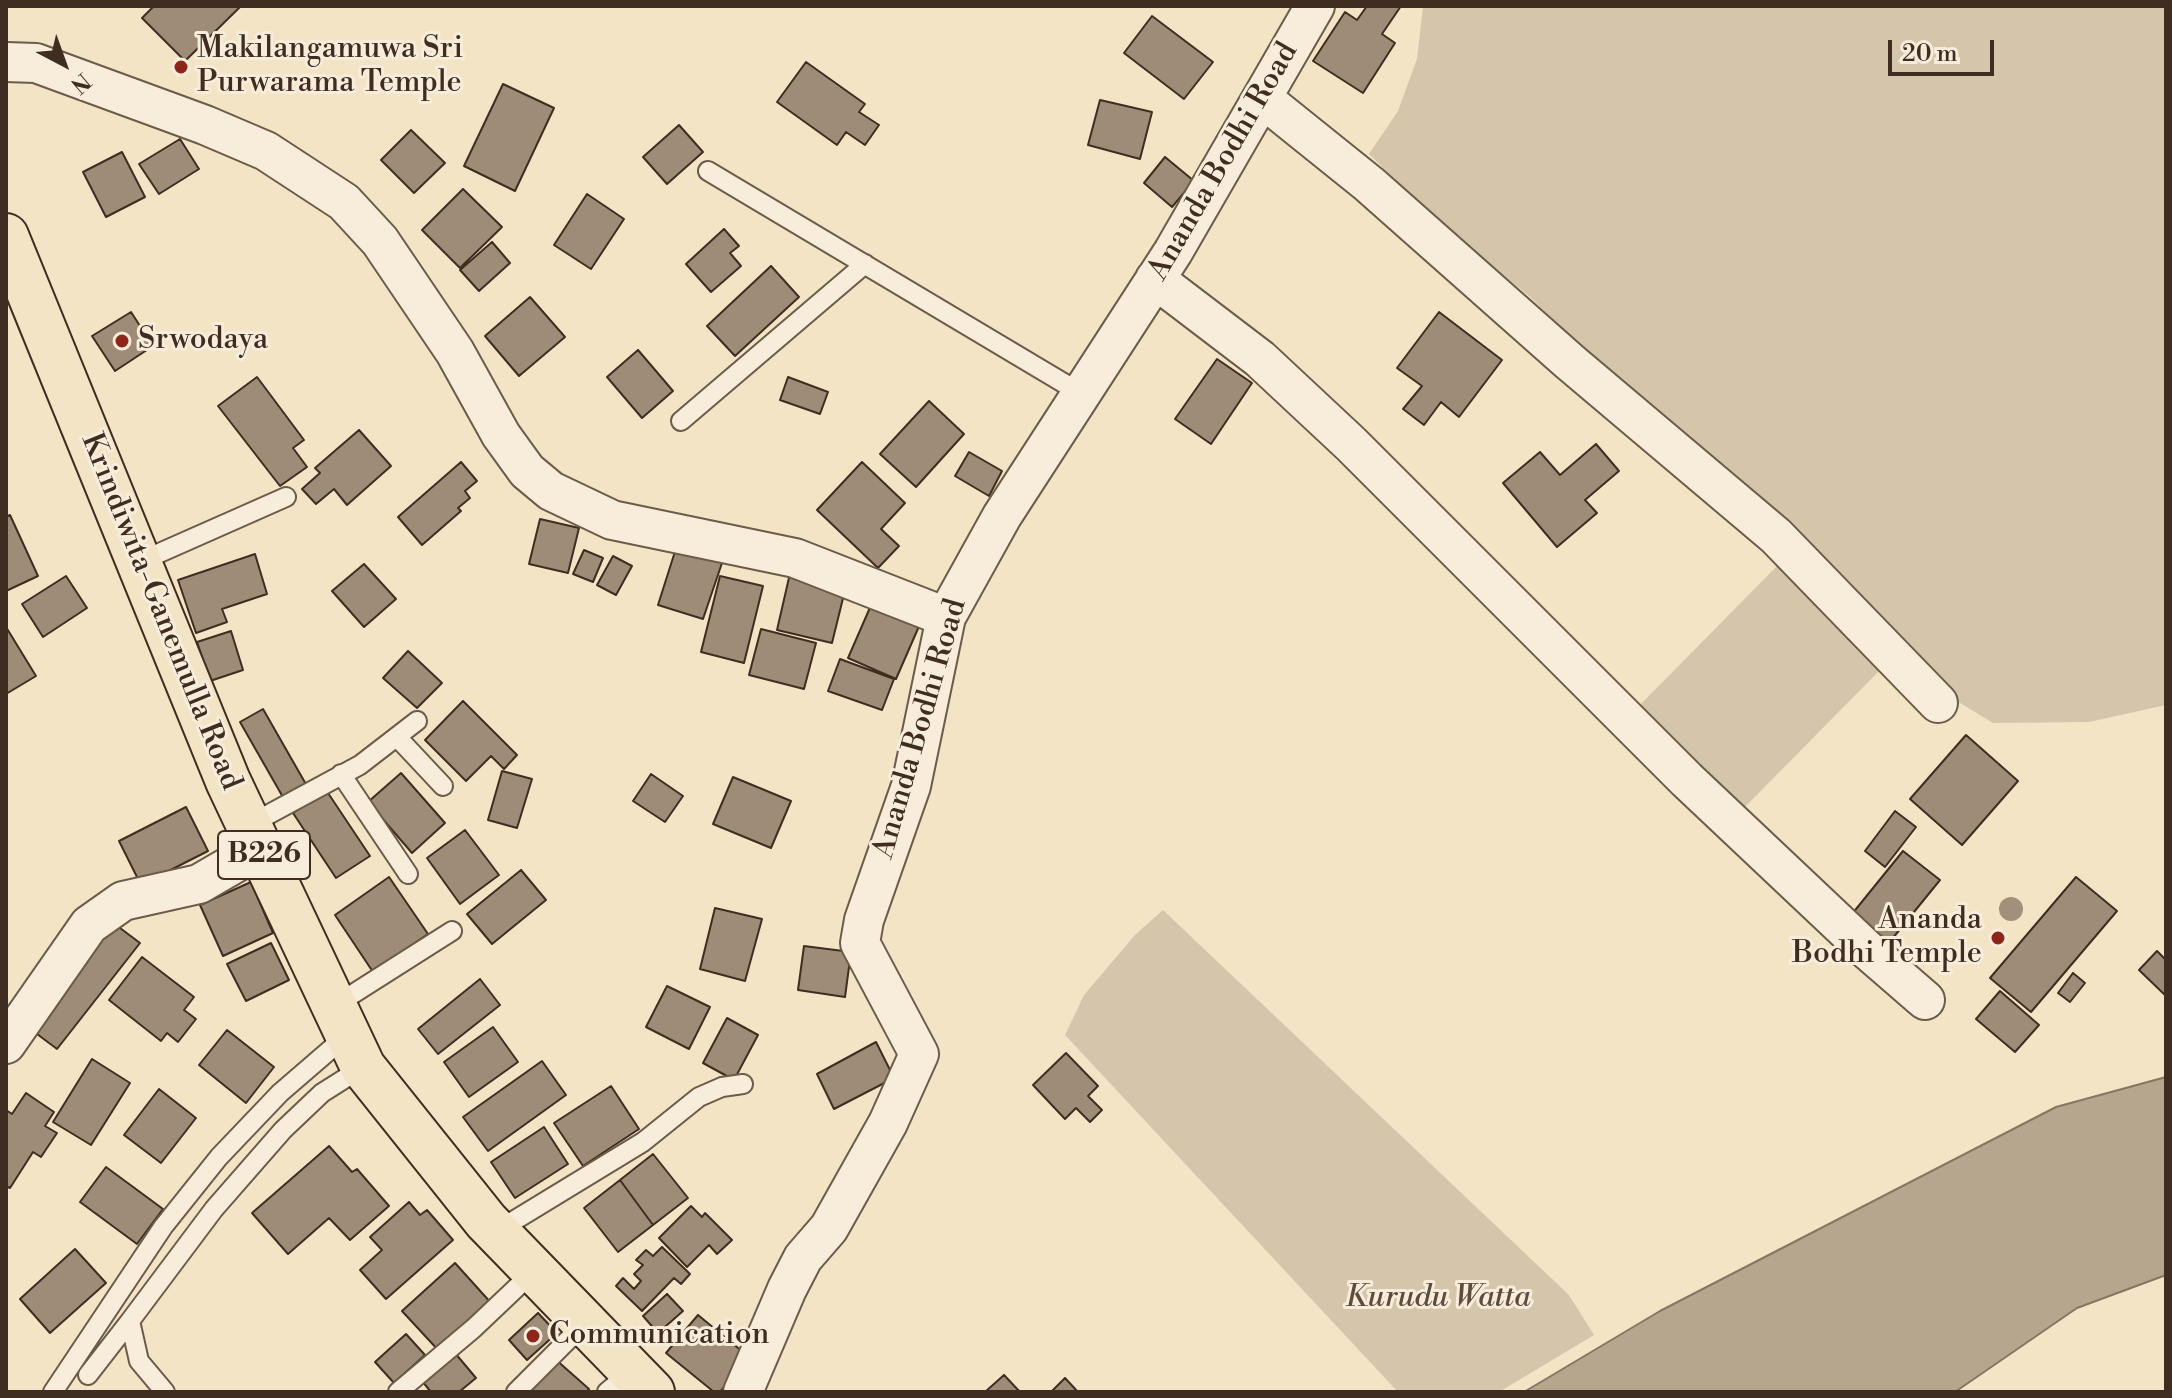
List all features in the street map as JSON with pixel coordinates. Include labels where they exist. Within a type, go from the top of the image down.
[{"type":"main road","name":"Krindiwita-Ganemulla Road","points":[[6,236],[255,836],[348,1036],[497,1231],[585,1323],[630,1385]]},
{"type":"street","name":"Ananda Bodhi Road","points":[[743,1392],[803,1258],[829,1228],[888,1123],[919,1054],[860,943],[864,920],[911,786],[946,617],[1002,516],[1155,279],[1315,6]]},
{"type":"street","points":[[6,62],[36,63],[205,125],[266,151],[344,202],[380,241],[455,352],[501,435],[527,471],[551,491],[612,520],[738,549],[795,558],[946,617]]},
{"type":"street","points":[[1262,98],[1369,184],[1570,362],[1776,536],[1938,703]]},
{"type":"street","points":[[1155,279],[1260,359],[1351,444],[1687,780],[1865,948],[1925,1000]]},
{"type":"street","points":[[6,1044],[89,925],[123,901],[199,884],[255,836]]},
{"type":"lane","points":[[708,171],[1082,394]]},
{"type":"lane","points":[[681,421],[865,264]]},
{"type":"lane","points":[[139,562],[286,497]]},
{"type":"lane","points":[[255,836],[417,721]]},
{"type":"lane","points":[[397,737],[443,786]]},
{"type":"lane","points":[[341,774],[408,874]]},
{"type":"lane","points":[[53,1392],[163,1227],[219,1157],[280,1093],[348,1036],[452,931]]},
{"type":"lane","points":[[88,1375],[214,1209],[283,1130],[322,1093],[348,1036]]},
{"type":"lane","points":[[497,1231],[643,1142],[699,1097],[722,1087],[743,1084]]},
{"type":"lane","points":[[398,1392],[474,1328],[533,1272]]},
{"type":"lane","points":[[130,1321],[139,1361],[165,1392]]},
{"type":"lane","points":[[516,1392],[585,1323]]},
{"type":"green space","points":[[1423,6],[2166,6],[2166,705],[2089,722],[1993,723],[1960,703],[1835,568],[1629,395],[1530,297],[1434,218],[1369,154],[1398,111],[1417,59]]},
{"type":"green space","points":[[1783,560],[1887,663],[1738,814],[1634,711]]},
{"type":"green space","name":"Kurudu Watta","points":[[1163,910],[1569,1295],[1594,1335],[1499,1392],[1398,1392],[1065,1035],[1084,995],[1135,935]]},
{"type":"shaded area","points":[[2166,1077],[2166,1275],[2077,1308],[1955,1392],[1524,1392],[1660,1311],[2056,1107]]},
{"type":"building","points":[[154,6],[241,6],[185,61],[142,18]]},
{"type":"building","points":[[1367,6],[1401,6],[1382,34],[1395,43],[1363,93],[1313,61],[1345,12],[1357,20]]},
{"type":"building","points":[[1152,16],[1213,62],[1184,99],[1124,53]]},
{"type":"building","points":[[806,62],[865,104],[859,112],[879,125],[865,145],[846,132],[837,145],[777,102]]},
{"type":"building","points":[[503,84],[554,108],[515,191],[464,166]]},
{"type":"building","points":[[1100,100],[1152,112],[1140,159],[1088,145]]},
{"type":"building","points":[[679,125],[703,152],[667,184],[643,157]]},
{"type":"building","points":[[411,130],[445,163],[414,193],[381,160]]},
{"type":"building","points":[[180,139],[199,169],[159,194],[139,164]]},
{"type":"building","points":[[122,152],[145,197],[106,217],[83,172]]},
{"type":"building","points":[[1165,157],[1194,181],[1172,207],[1144,183]]},
{"type":"building","points":[[463,189],[502,227],[460,268],[422,230]]},
{"type":"building","points":[[587,194],[624,219],[591,269],[554,245]]},
{"type":"building","points":[[724,229],[739,246],[730,253],[741,266],[711,292],[686,264]]},
{"type":"building","points":[[492,242],[510,263],[479,291],[460,270]]},
{"type":"building","points":[[771,266],[799,297],[735,356],[707,326]]},
{"type":"building","points":[[530,297],[565,337],[519,376],[485,336]]},
{"type":"building","name":"Srwodaya","points":[[131,312],[153,346],[115,371],[92,336]]},
{"type":"building","points":[[1439,312],[1502,360],[1459,417],[1441,402],[1424,425],[1403,409],[1422,386],[1397,368]]},
{"type":"building","points":[[638,350],[673,391],[642,418],[607,377]]},
{"type":"building","points":[[1217,359],[1252,383],[1211,444],[1175,419]]},
{"type":"building","points":[[257,377],[304,440],[293,448],[307,467],[280,486],[218,406]]},
{"type":"building","points":[[788,377],[828,392],[820,414],[780,400]]},
{"type":"building","points":[[929,401],[964,434],[916,487],[880,454]]},
{"type":"building","points":[[359,430],[391,466],[347,505],[334,489],[316,504],[302,489],[320,473],[315,468]]},
{"type":"building","points":[[1596,444],[1619,471],[1585,500],[1597,513],[1557,547],[1503,483],[1540,452],[1560,475]]},
{"type":"building","points":[[969,452],[1002,471],[989,496],[955,476]]},
{"type":"building","points":[[461,462],[477,481],[465,491],[470,498],[458,508],[461,511],[422,545],[398,517]]},
{"type":"building","points":[[862,462],[905,503],[881,529],[899,546],[878,568],[817,510]]},
{"type":"building","points":[[10,515],[38,576],[6,591],[6,517]]},
{"type":"building","points":[[540,519],[579,528],[568,573],[529,564]]},
{"type":"building","points":[[678,542],[724,557],[703,619],[658,605]]},
{"type":"building","points":[[584,550],[603,558],[593,582],[573,574]]},
{"type":"building","points":[[255,554],[267,594],[222,609],[227,622],[196,633],[178,580]]},
{"type":"building","points":[[613,556],[632,566],[616,595],[597,585]]},
{"type":"building","points":[[364,564],[396,599],[364,627],[332,591]]},
{"type":"building","points":[[791,569],[847,582],[832,643],[777,630]]},
{"type":"building","points":[[66,576],[87,608],[43,637],[22,604]]},
{"type":"building","points":[[720,576],[763,586],[744,663],[701,652]]},
{"type":"building","points":[[872,603],[920,624],[896,679],[848,658]]},
{"type":"building","points":[[6,627],[36,676],[6,694]]},
{"type":"building","points":[[761,629],[816,643],[804,689],[749,675]]},
{"type":"building","points":[[231,631],[243,670],[210,681],[197,642]]},
{"type":"building","points":[[408,651],[442,683],[417,708],[383,678]]},
{"type":"building","points":[[840,659],[894,679],[882,710],[828,691]]},
{"type":"building","points":[[463,701],[517,755],[504,769],[491,756],[466,781],[425,740]]},
{"type":"building","points":[[263,709],[307,786],[284,799],[240,722]]},
{"type":"building","points":[[1966,735],[2018,781],[1962,845],[1910,799]]},
{"type":"building","points":[[502,771],[532,779],[517,828],[488,820]]},
{"type":"building","points":[[401,773],[445,823],[412,853],[368,802]]},
{"type":"building","points":[[651,774],[683,796],[665,822],[633,801]]},
{"type":"building","points":[[733,777],[791,801],[771,848],[713,824]]},
{"type":"building","points":[[326,790],[370,856],[336,878],[293,813]]},
{"type":"building","points":[[186,807],[208,851],[141,885],[119,841]]},
{"type":"building","points":[[1895,811],[1916,827],[1885,867],[1865,851]]},
{"type":"building","points":[[465,830],[499,875],[460,904],[427,858]]},
{"type":"building","points":[[1903,851],[1940,880],[1888,944],[1852,914]]},
{"type":"building","points":[[521,870],[546,900],[492,944],[467,914]]},
{"type":"building","points":[[389,877],[428,934],[373,972],[335,915]]},
{"type":"building","points":[[2076,877],[2117,911],[2031,1012],[1990,978]]},
{"type":"building","points":[[251,882],[273,933],[223,956],[200,905]]},
{"type":"building","points":[[715,908],[762,919],[745,981],[700,969]]},
{"type":"building","points":[[112,922],[140,943],[57,1049],[29,1028]]},
{"type":"building","points":[[271,943],[289,980],[246,1001],[227,964]]},
{"type":"building","points":[[804,946],[851,952],[845,997],[798,990]]},
{"type":"building","points":[[2157,951],[2166,960],[2166,996],[2139,970]]},
{"type":"building","points":[[142,957],[194,997],[184,1010],[196,1019],[178,1042],[167,1033],[161,1041],[109,1000]]},
{"type":"building","points":[[2073,973],[2085,983],[2070,1002],[2058,993]]},
{"type":"building","points":[[480,979],[500,1005],[438,1054],[418,1029]]},
{"type":"building","points":[[667,986],[710,1007],[689,1049],[646,1027]]},
{"type":"building","points":[[2000,991],[2039,1025],[2015,1052],[1976,1019]]},
{"type":"building","points":[[727,1018],[758,1035],[734,1080],[703,1063]]},
{"type":"building","points":[[493,1027],[518,1062],[469,1097],[444,1062]]},
{"type":"building","points":[[227,1030],[274,1067],[246,1103],[199,1065]]},
{"type":"building","points":[[876,1042],[894,1078],[834,1109],[817,1074]]},
{"type":"building","points":[[1066,1053],[1098,1086],[1088,1096],[1102,1110],[1090,1122],[1076,1108],[1065,1119],[1033,1085]]},
{"type":"building","points":[[92,1059],[130,1083],[91,1145],[53,1122]]},
{"type":"building","points":[[542,1061],[566,1095],[488,1151],[463,1117]]},
{"type":"building","points":[[611,1086],[639,1129],[583,1166],[554,1123]]},
{"type":"building","points":[[159,1089],[196,1118],[161,1163],[124,1135]]},
{"type":"building","points":[[26,1093],[54,1112],[45,1126],[57,1133],[41,1157],[33,1152],[10,1188],[6,1186],[6,1110],[12,1114]]},
{"type":"building","points":[[544,1127],[568,1164],[515,1198],[491,1162]]},
{"type":"building","points":[[329,1146],[352,1172],[357,1169],[389,1206],[350,1240],[329,1218],[288,1254],[252,1213]]},
{"type":"building","points":[[653,1154],[688,1198],[653,1225],[620,1180]]},
{"type":"building","points":[[106,1167],[163,1209],[137,1244],[80,1202]]},
{"type":"building","points":[[620,1180],[653,1225],[618,1252],[584,1208]]},
{"type":"building","points":[[409,1202],[420,1215],[427,1210],[453,1240],[386,1299],[360,1270],[382,1250],[370,1237]]},
{"type":"building","points":[[691,1206],[702,1217],[705,1213],[732,1240],[717,1254],[709,1245],[687,1267],[659,1238]]},
{"type":"building","points":[[662,1247],[690,1274],[681,1284],[674,1278],[642,1311],[616,1286],[623,1278],[634,1289],[641,1281],[634,1274],[643,1265],[636,1260],[646,1250],[653,1256]]},
{"type":"building","points":[[75,1249],[106,1283],[50,1333],[20,1299]]},
{"type":"building","points":[[455,1263],[492,1304],[439,1351],[402,1311]]},
{"type":"building","points":[[667,1294],[683,1311],[658,1333],[643,1316]]},
{"type":"building","name":"Communication","points":[[538,1313],[557,1333],[527,1360],[509,1340]]},
{"type":"building","points":[[698,1315],[749,1357],[720,1392],[714,1392],[666,1353]]},
{"type":"building","points":[[406,1334],[425,1355],[394,1383],[375,1362]]},
{"type":"building","points":[[455,1353],[476,1378],[459,1392],[431,1392],[422,1381]]},
{"type":"building","points":[[554,1358],[589,1389],[586,1392],[522,1392]]},
{"type":"building","points":[[1004,1375],[1020,1392],[985,1392]]},
{"type":"building","points":[[1065,1378],[1078,1392],[1051,1392]]},
{"type":"place","name":"Makilangamuwa Sri Purwarama Temple","points":[[181,67]]},
{"type":"place","name":"Srwodaya","points":[[122,341]]},
{"type":"place","name":"Ananda Bodhi Temple","points":[[1998,938]]},
{"type":"place","name":"Communication","points":[[533,1336]]}]
